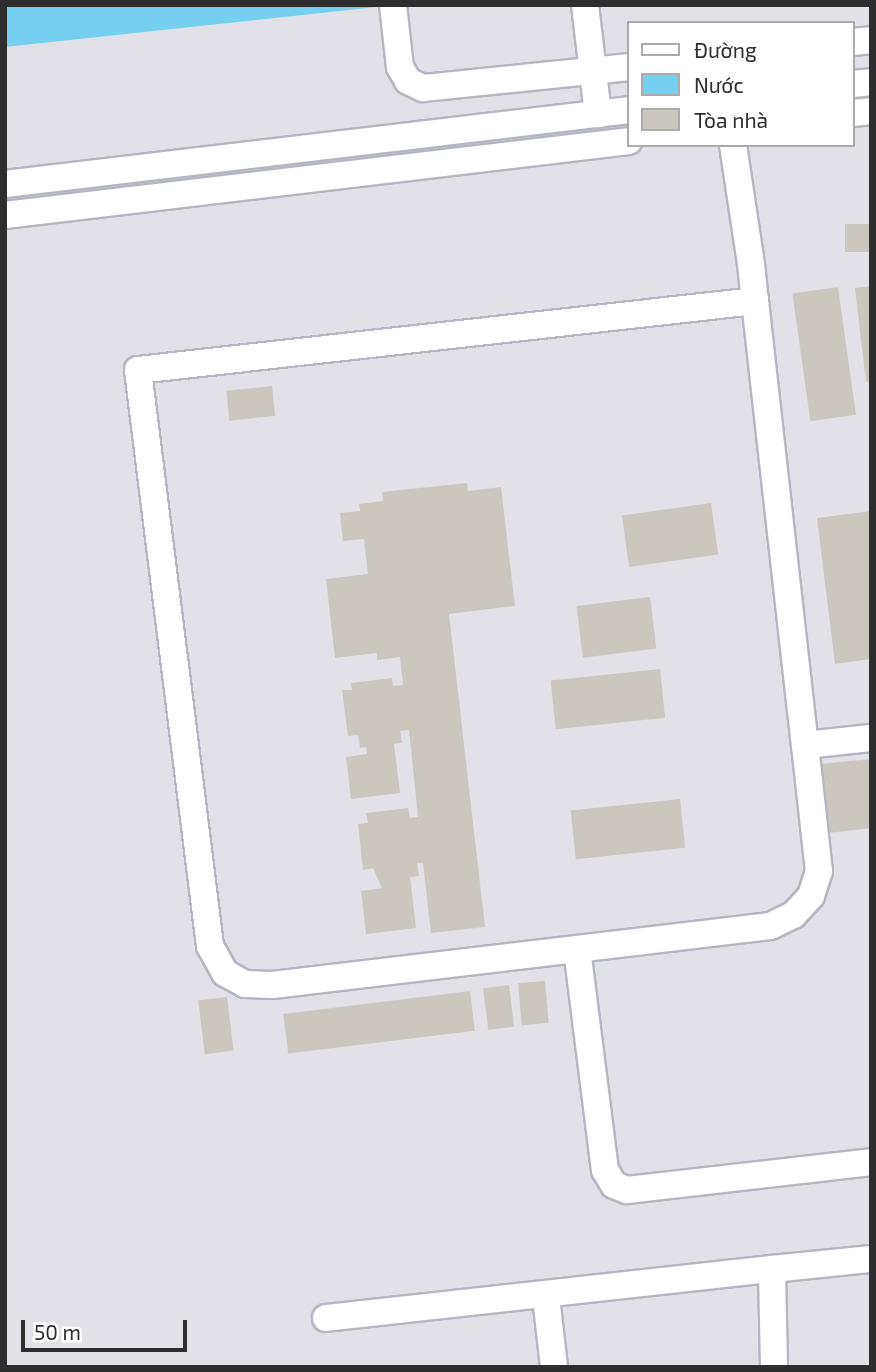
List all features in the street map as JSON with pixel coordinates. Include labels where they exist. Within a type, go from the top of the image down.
[{"type":"street","points":[[393,5],[400,67],[415,86],[432,89],[628,67]]},
{"type":"street","points":[[585,5],[598,114]]},
{"type":"street","points":[[5,184],[628,110]]},
{"type":"street","points":[[5,215],[628,141]]},
{"type":"street","points":[[733,147],[755,301],[819,871],[811,896],[793,915],[770,926],[272,985],[245,984],[218,965],[210,946],[138,370],[755,301]]},
{"type":"street","points":[[805,745],[871,738]]},
{"type":"street","points":[[577,949],[606,1170],[614,1185],[627,1190],[871,1162]]},
{"type":"street","points":[[326,1318],[546,1297],[871,1259]]},
{"type":"street","points":[[772,1269],[774,1367]]},
{"type":"street","points":[[546,1297],[554,1367]]},
{"type":"shaded area","points":[[5,5],[871,5],[871,1367],[5,1367]]},
{"type":"water","points":[[5,5],[375,5],[376,7],[5,47]]},
{"type":"building","points":[[845,224],[871,224],[871,252],[845,252]]},
{"type":"building","points":[[871,286],[871,381],[866,382],[855,288]]},
{"type":"building","points":[[838,287],[856,415],[810,421],[792,293]]},
{"type":"building","points":[[272,386],[275,416],[229,421],[226,391]]},
{"type":"building","points":[[467,483],[468,491],[501,487],[515,606],[449,614],[485,927],[431,933],[423,863],[417,863],[419,876],[410,877],[416,928],[366,934],[361,891],[382,888],[373,868],[363,870],[358,824],[368,823],[366,813],[408,808],[410,818],[418,817],[409,730],[400,731],[402,743],[394,744],[400,793],[351,799],[346,757],[367,754],[366,747],[360,748],[358,735],[348,736],[342,690],[352,690],[351,683],[392,678],[393,686],[403,685],[400,657],[377,660],[377,653],[335,658],[326,579],[368,574],[364,539],[343,541],[340,513],[360,511],[359,504],[383,501],[382,492]]},
{"type":"building","points":[[711,503],[718,554],[629,567],[622,516]]},
{"type":"building","points":[[871,511],[871,659],[835,664],[817,518]]},
{"type":"building","points":[[650,597],[656,649],[583,658],[577,606]]},
{"type":"building","points":[[660,669],[665,718],[556,729],[551,680]]},
{"type":"building","points":[[871,759],[871,828],[828,833],[820,764]]},
{"type":"building","points":[[680,799],[685,848],[576,859],[571,810]]},
{"type":"building","points":[[545,981],[549,1023],[522,1025],[518,983]]},
{"type":"building","points":[[509,985],[514,1027],[488,1030],[483,988]]},
{"type":"building","points":[[470,991],[475,1031],[288,1054],[283,1014]]},
{"type":"building","points":[[227,997],[234,1051],[205,1054],[198,1001]]}]
